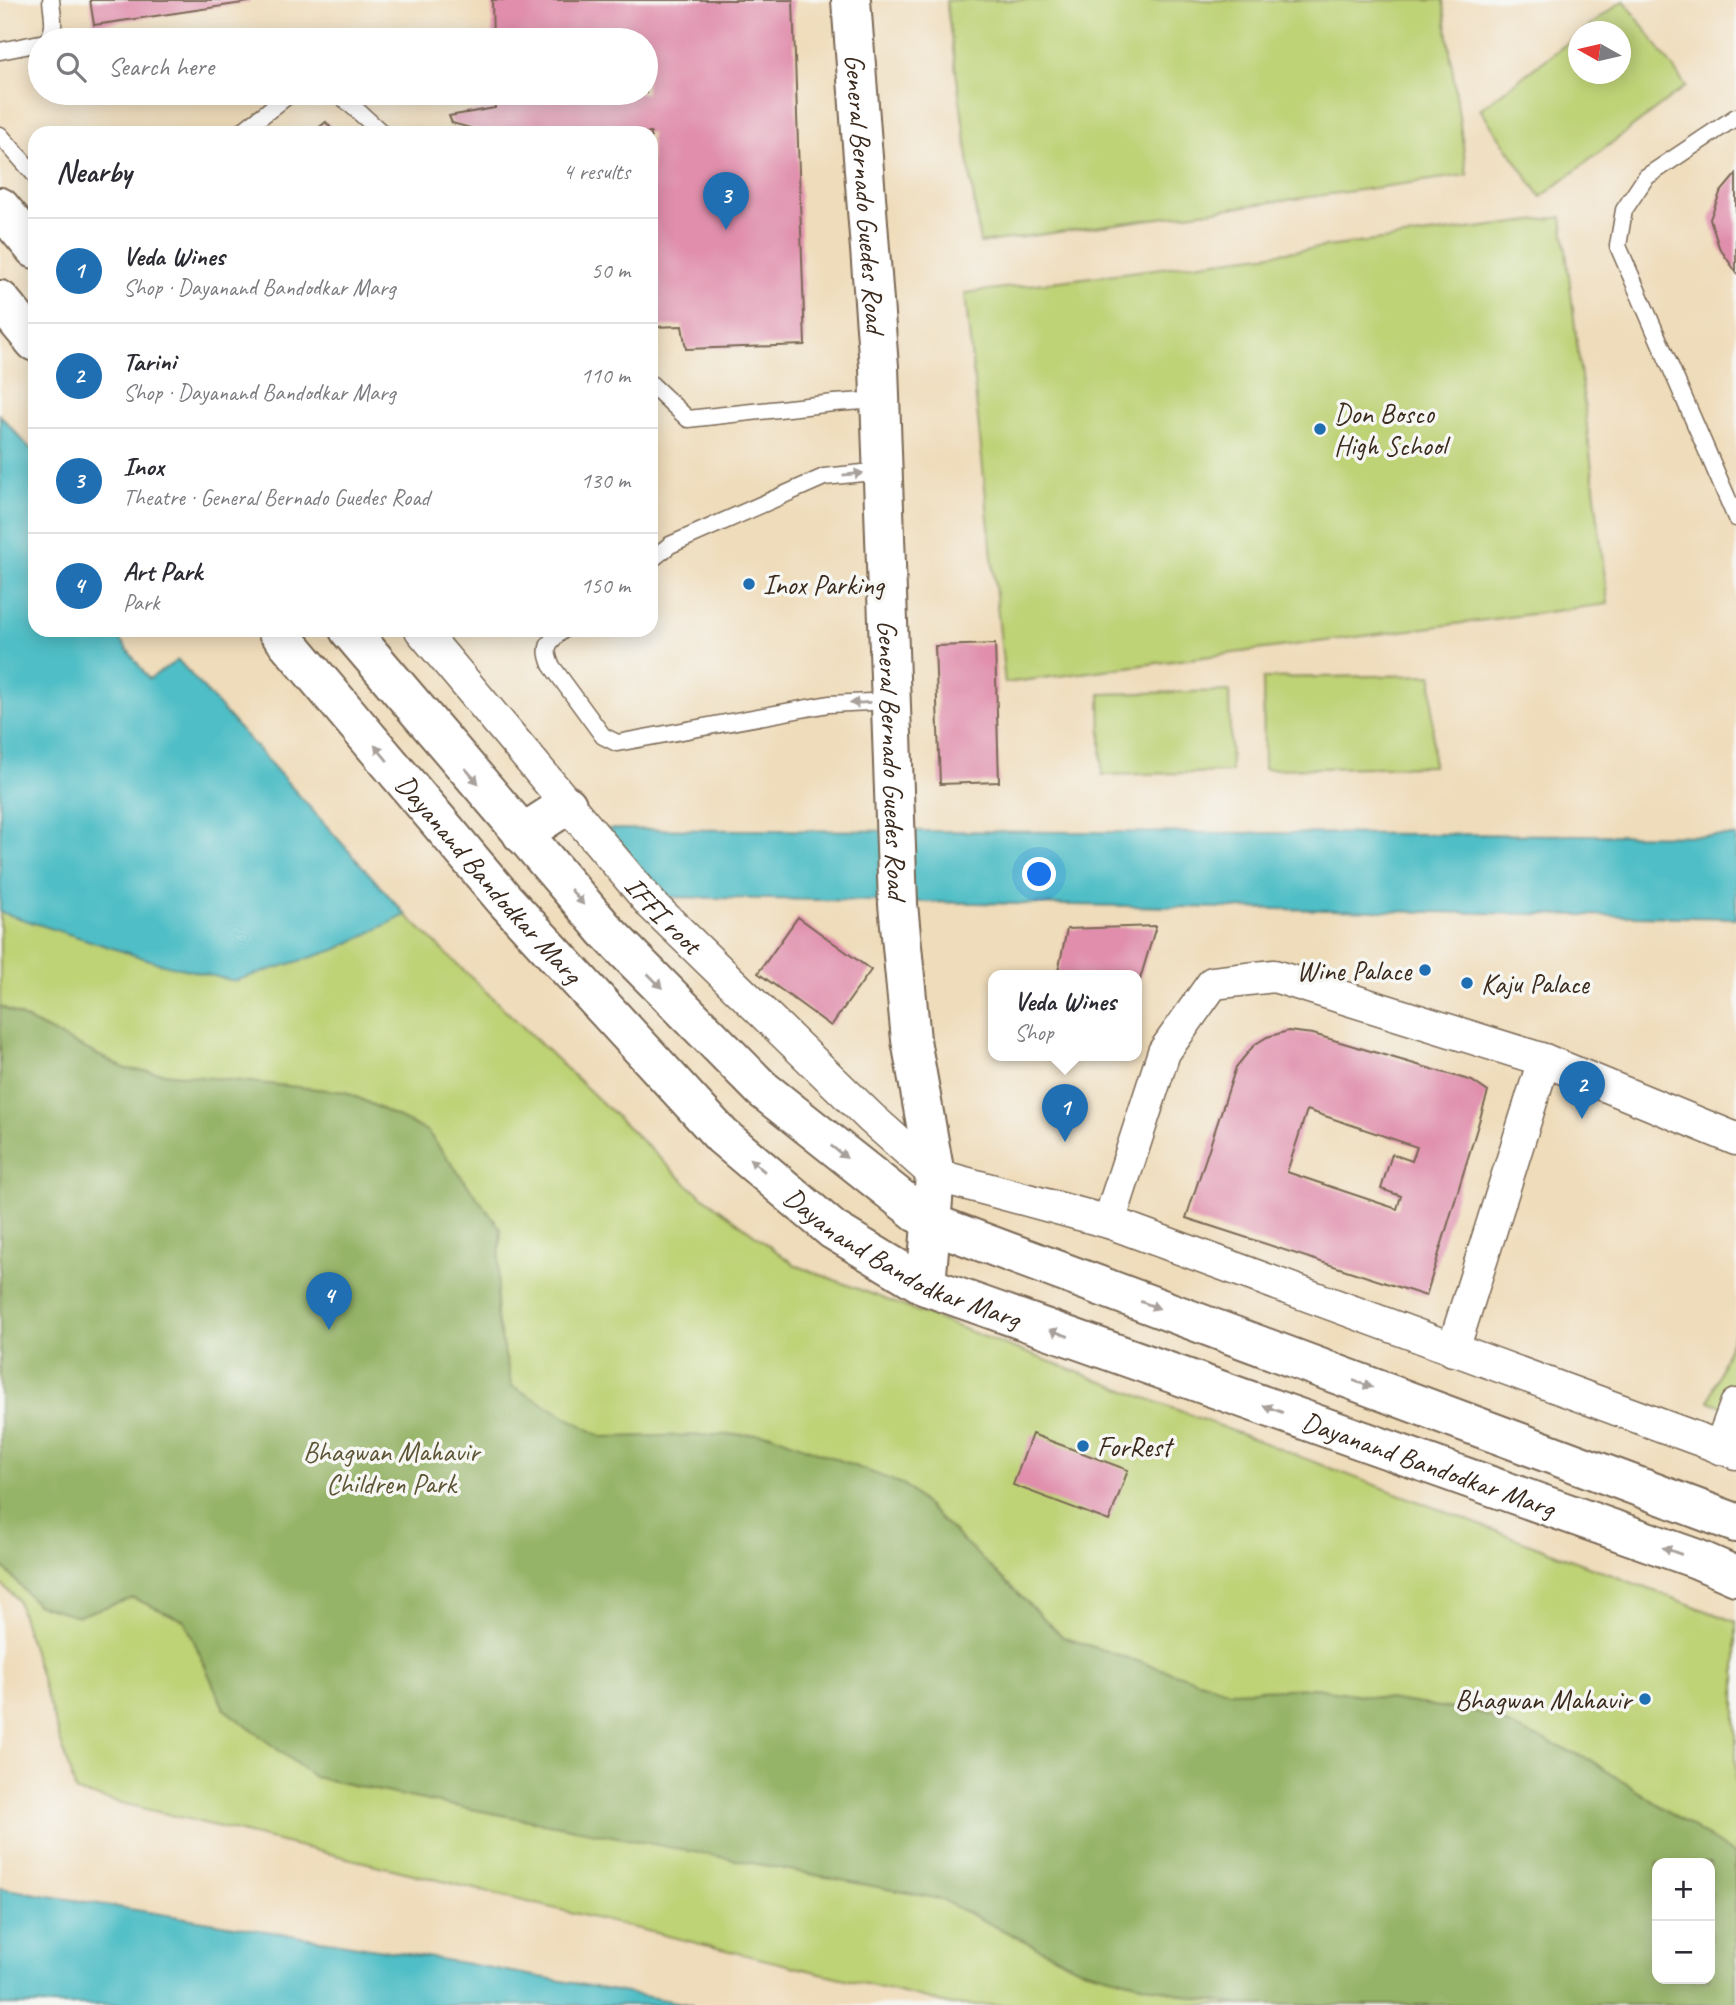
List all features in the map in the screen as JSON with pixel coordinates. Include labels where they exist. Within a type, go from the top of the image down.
[{"type":"main road","name":"General Bernado Guedes Road","points":[[851,0],[880,400],[898,904],[911,1040],[935,1175],[926,1286]]},
{"type":"main road","points":[[0,207],[28,241]]},
{"type":"main road","points":[[0,300],[28,334]]},
{"type":"main road","name":"Dayanand Bandodkar Marg","points":[[283,637],[504,899],[722,1136],[833,1230],[926,1286],[1697,1559],[1736,1576]]},
{"type":"main road","name":"Dayanand Bandodkar Marg","points":[[355,637],[415,711],[607,932],[762,1089],[931,1223],[1736,1523]]},
{"type":"main road","points":[[523,834],[567,805]]},
{"type":"street","name":"IFFI root","points":[[427,637],[652,905],[871,1118],[935,1175]]},
{"type":"street","points":[[1109,1222],[1164,1052],[1213,983],[1273,976],[1544,1060],[1736,1139]]},
{"type":"street","points":[[1453,1350],[1544,1060]]},
{"type":"street","points":[[935,1175],[1109,1222],[1728,1450],[1736,1405]]},
{"type":"lane","points":[[51,0],[54,28]]},
{"type":"lane","points":[[0,51],[28,45]]},
{"type":"lane","points":[[249,126],[276,105]]},
{"type":"lane","points":[[351,105],[374,126]]},
{"type":"lane","points":[[1736,117],[1647,177],[1624,210],[1618,246],[1736,518]]},
{"type":"lane","points":[[0,135],[28,167]]},
{"type":"lane","points":[[658,391],[688,419],[880,400]]},
{"type":"lane","points":[[658,554],[670,545],[824,477],[882,471]]},
{"type":"lane","points":[[555,637],[550,641],[547,654],[551,665],[603,736],[617,743],[830,704],[891,701]]},
{"type":"green space","points":[[946,0],[1443,0],[1467,175],[980,243]]},
{"type":"green space","points":[[1624,0],[1686,86],[1541,197],[1480,109],[1568,43],[1568,84],[1631,84],[1631,21],[1596,21]]},
{"type":"green space","points":[[1562,217],[1608,604],[1005,683],[965,293]]},
{"type":"green space","points":[[1432,675],[1433,766],[1264,769],[1263,678]]},
{"type":"green space","points":[[1229,691],[1231,772],[1102,775],[1100,694]]},
{"type":"green space","name":"Bhagwan Mahavir Children Park","points":[[0,784],[382,889],[689,1186],[795,1265],[1736,1622],[1736,2005],[952,2005],[76,1792],[17,1599],[0,1583]]},
{"type":"green space","name":"Bhagwan Mahavir Children Park","points":[[0,1006],[126,1069],[346,1092],[427,1131],[501,1229],[496,1315],[512,1386],[602,1437],[770,1434],[905,1485],[1063,1637],[1230,1691],[1315,1688],[1480,1713],[1590,1760],[1735,1855],[1736,2005],[1243,2005],[1199,1999],[1079,1968],[940,1899],[314,1777],[224,1709],[185,1621],[133,1598],[78,1616],[36,1604],[0,1563]]},
{"type":"green space","points":[[1736,1327],[1736,1412],[1709,1401]]},
{"type":"water","points":[[0,415],[28,446],[28,637],[118,637],[149,679],[178,660],[406,915],[335,950],[234,981],[159,963],[0,912]]},
{"type":"water","points":[[599,829],[1736,836],[1736,918],[664,897]]},
{"type":"water","points":[[0,1888],[463,1963],[693,2005],[0,2005]]},
{"type":"building","points":[[90,0],[250,0],[250,2],[94,25]]},
{"type":"building","points":[[492,0],[793,0],[805,345],[686,349],[682,326],[658,327],[658,126],[463,126],[452,123],[449,116],[495,108],[495,105],[658,105],[658,28],[493,28]]},
{"type":"building","points":[[1736,174],[1736,272],[1719,247],[1710,219],[1720,193]]},
{"type":"building","points":[[995,644],[999,782],[940,784],[935,646]]},
{"type":"building","points":[[798,917],[871,970],[831,1026],[758,973]]},
{"type":"building","points":[[1156,926],[1142,972],[1142,970],[1058,970],[1067,929]]},
{"type":"building","points":[[1288,1031],[1313,1034],[1472,1081],[1488,1092],[1426,1296],[1186,1218],[1236,1067],[1254,1045],[1267,1037]],"holes":[[[1307,1110],[1417,1147],[1412,1161],[1392,1154],[1381,1189],[1401,1196],[1397,1209],[1287,1172]]]},
{"type":"building","points":[[1032,1434],[1128,1470],[1109,1521],[1013,1485]]},
{"type":"place","name":"Inox","points":[[726,230]]},
{"type":"place","name":"Don Bosco High School","points":[[1320,429]]},
{"type":"place","name":"Inox Parking","points":[[749,584]]},
{"type":"place","name":"Wine Palace","points":[[1425,970]]},
{"type":"place","name":"Kaju Palace","points":[[1467,983]]},
{"type":"place","name":"Tarini","points":[[1582,1119]]},
{"type":"place","name":"Veda Wines","points":[[1065,1142]]},
{"type":"place","name":"Art Park","points":[[329,1330]]},
{"type":"place","name":"ForRest","points":[[1083,1446]]},
{"type":"place","name":"Bhagwan Mahavir","points":[[1645,1699]]}]
